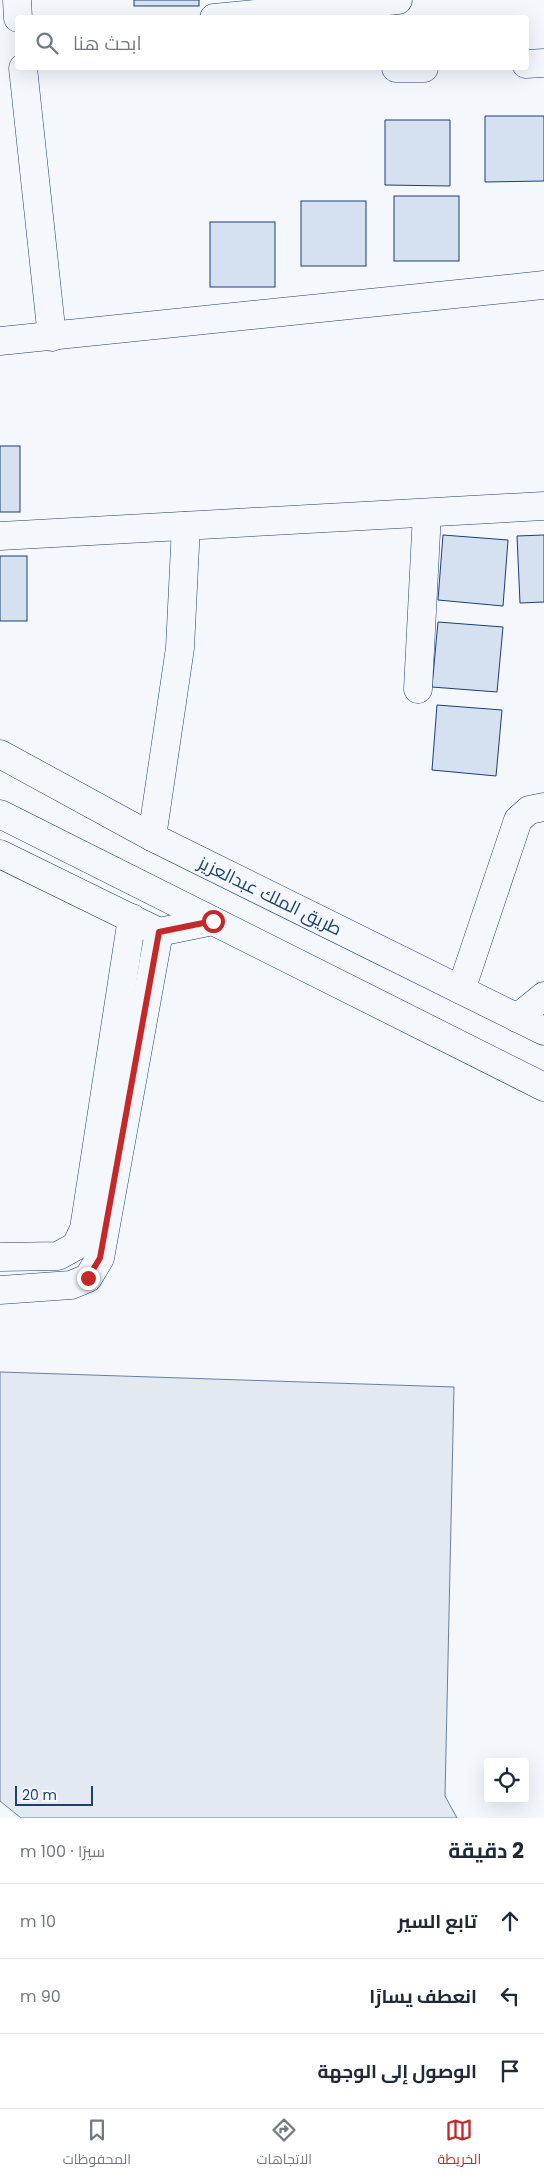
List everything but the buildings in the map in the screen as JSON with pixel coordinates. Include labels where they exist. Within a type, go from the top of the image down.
[{"type":"main road","points":[[17,0],[18,15]]},
{"type":"main road","points":[[238,15],[332,3],[398,0]]},
{"type":"main road","points":[[0,18],[15,18]]},
{"type":"main road","points":[[529,64],[544,63]]},
{"type":"main road","points":[[23,70],[52,337]]},
{"type":"main road","points":[[0,341],[544,285]]},
{"type":"main road","points":[[0,536],[544,506]]},
{"type":"main road","points":[[418,689],[427,513]]},
{"type":"main road","points":[[152,837],[180,648],[186,526]]},
{"type":"main road","name":"طريق الملك عبدالعزيز","points":[[0,754],[152,837],[544,1031]]},
{"type":"main road","points":[[461,990],[518,820],[530,810],[544,807]]},
{"type":"main road","points":[[0,814],[544,1087]]},
{"type":"main road","points":[[0,854],[159,932],[213,921]]},
{"type":"main road","points":[[0,1257],[58,1256],[76,1246],[84,1229],[132,918]]},
{"type":"main road","points":[[0,1290],[71,1285],[88,1278],[100,1258],[159,932]]},
{"type":"main road","points":[[518,1018],[544,996]]},
{"type":"shaded area","points":[[0,1372],[454,1387],[445,1796],[457,1818],[21,1818],[0,1801]]},
{"type":"route","points":[[88,1278],[100,1258],[159,932],[213,921]]}]
